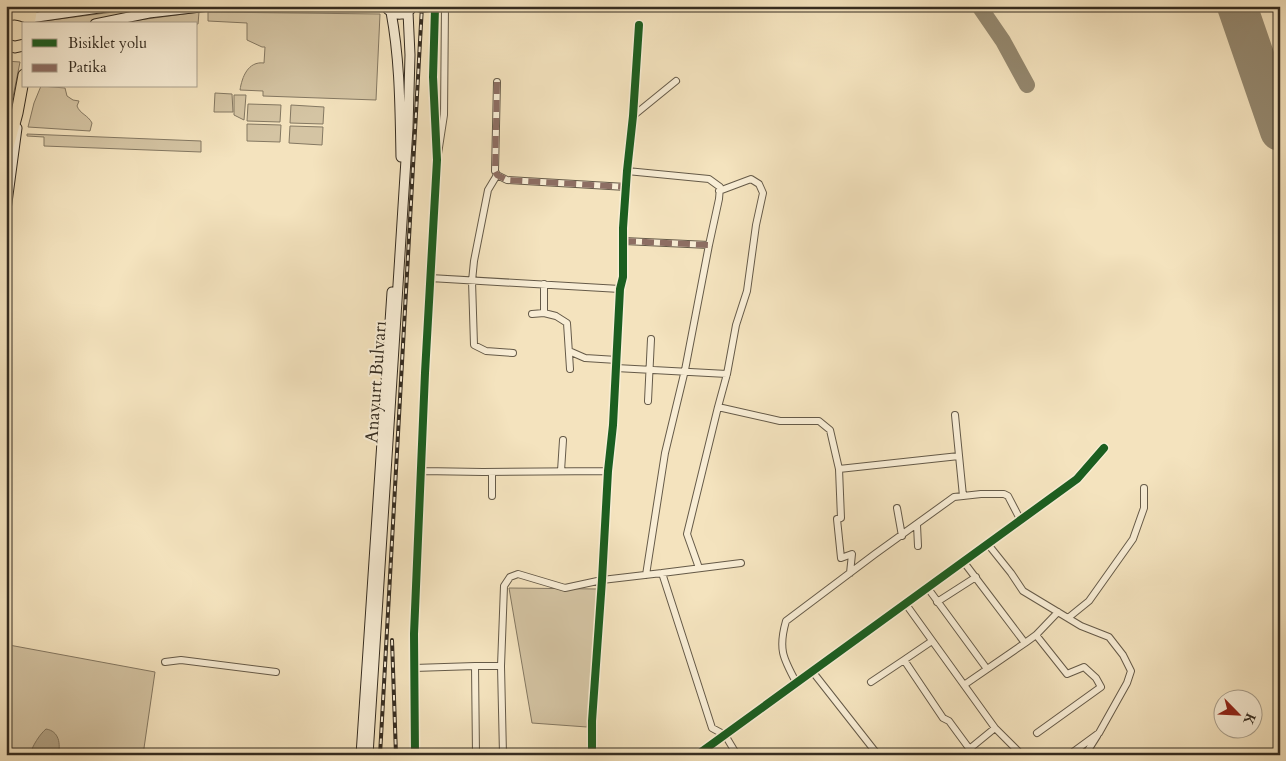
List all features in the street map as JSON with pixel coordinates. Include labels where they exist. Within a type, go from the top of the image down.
[{"type":"highway","points":[[6,16],[13,13],[18,14],[30,21],[32,6]]},
{"type":"highway","points":[[6,45],[16,47],[22,46]]},
{"type":"highway","points":[[6,154],[23,88]]},
{"type":"main road","points":[[74,6],[90,10]]},
{"type":"main road","points":[[30,21],[45,15],[113,6]]},
{"type":"main road","points":[[104,22],[149,13],[209,6]]},
{"type":"main road","points":[[388,9],[399,15],[411,8]]},
{"type":"main road","name":"Anayurt Bulvarı","points":[[368,755],[408,128],[411,8]]},
{"type":"main road","name":"Anayurt Bulvarı","points":[[361,755],[401,164],[397,46],[388,9]]},
{"type":"main road","points":[[6,210],[17,131],[18,107]]},
{"type":"street","points":[[411,8],[422,10],[440,7]]},
{"type":"street","points":[[416,755],[414,668],[424,373],[436,160],[434,86],[440,7]]},
{"type":"street","points":[[436,160],[444,115],[440,7]]},
{"type":"street","points":[[592,755],[594,683],[608,470],[613,425],[620,289],[623,277],[627,171],[639,25]]},
{"type":"street","points":[[497,82],[495,171],[497,175],[507,180],[626,187]]},
{"type":"street","points":[[633,116],[676,82]]},
{"type":"street","points":[[627,171],[709,179],[720,187],[685,370],[665,453],[646,575]]},
{"type":"street","points":[[497,175],[488,190],[472,280],[474,345],[486,351],[513,353]]},
{"type":"street","points":[[699,568],[687,534],[728,374],[736,325],[747,292],[756,225],[763,193],[759,184],[751,180],[720,191]]},
{"type":"street","points":[[624,241],[708,245]]},
{"type":"street","points":[[430,278],[620,289]]},
{"type":"street","points":[[544,284],[544,313]]},
{"type":"street","points":[[532,314],[544,313],[556,316],[567,323],[570,369]]},
{"type":"street","points":[[648,401],[651,339]]},
{"type":"street","points":[[569,351],[585,358],[617,360]]},
{"type":"street","points":[[616,368],[685,370],[728,374]]},
{"type":"street","points":[[718,407],[780,421],[819,421],[830,430],[840,469],[841,518],[837,519],[841,558],[852,554],[850,573]]},
{"type":"street","points":[[955,415],[963,496]]},
{"type":"street","points":[[561,471],[564,440]]},
{"type":"street","points":[[697,755],[1077,478],[1104,448]]},
{"type":"street","points":[[840,469],[959,456]]},
{"type":"street","points":[[422,470],[492,472],[608,470]]},
{"type":"street","points":[[492,472],[492,496]]},
{"type":"street","points":[[1068,618],[1089,601],[1133,539],[1144,508],[1144,488]]},
{"type":"street","points":[[796,682],[783,658],[781,637],[786,622],[954,497],[1004,494],[1008,496],[1020,519]]},
{"type":"street","points":[[897,508],[902,536]]},
{"type":"street","points":[[917,525],[918,546]]},
{"type":"street","points":[[987,543],[1023,591],[1081,626],[1109,638],[1124,655],[1131,671],[1127,683],[1085,755]]},
{"type":"street","points":[[963,561],[1025,644]]},
{"type":"street","points":[[502,755],[501,666],[504,586],[510,577],[518,574],[526,575],[565,588],[602,580],[741,563]]},
{"type":"street","points":[[662,573],[712,728],[725,734],[737,755]]},
{"type":"street","points":[[937,602],[976,577]]},
{"type":"street","points":[[927,587],[987,669]]},
{"type":"street","points":[[905,603],[995,728],[1022,755]]},
{"type":"street","points":[[964,685],[1025,644],[1058,612]]},
{"type":"street","points":[[1036,635],[1067,674],[1084,667],[1096,678],[1101,687],[1037,733]]},
{"type":"street","points":[[872,682],[932,641]]},
{"type":"street","points":[[165,662],[181,660],[276,672]]},
{"type":"street","points":[[904,660],[943,718],[949,721],[972,752]]},
{"type":"street","points":[[475,666],[476,755]]},
{"type":"street","points":[[414,668],[501,666]]},
{"type":"street","points":[[812,671],[878,755]]},
{"type":"street","points":[[962,755],[972,752],[995,728]]},
{"type":"street","points":[[1069,755],[1099,733]]},
{"type":"shaded area","points":[[144,8],[143,10],[96,22],[36,22]]},
{"type":"shaded area","points":[[199,12],[198,24],[198,22],[124,22]]},
{"type":"shaded area","points":[[208,12],[380,14],[376,100],[263,96],[263,91],[240,90],[244,75],[250,67],[258,63],[264,63],[265,47],[247,40],[247,23],[208,21]]},
{"type":"shaded area","points":[[6,61],[20,62],[6,132]]},
{"type":"shaded area","points":[[40,88],[65,88],[67,96],[79,101],[78,109],[92,123],[90,131],[28,127]]},
{"type":"shaded area","points":[[215,93],[232,94],[233,112],[214,112]]},
{"type":"shaded area","points":[[234,95],[246,95],[244,120],[234,115]]},
{"type":"shaded area","points":[[248,104],[281,105],[280,122],[247,121]]},
{"type":"shaded area","points":[[291,105],[324,107],[323,124],[290,123]]},
{"type":"shaded area","points":[[247,124],[281,125],[280,142],[247,141]]},
{"type":"shaded area","points":[[290,126],[323,127],[322,145],[289,143]]},
{"type":"shaded area","points":[[27,134],[201,141],[201,152],[44,146],[44,137],[27,136]]},
{"type":"shaded area","points":[[509,588],[599,589],[587,727],[532,723]]},
{"type":"shaded area","points":[[9,645],[155,672],[143,755],[6,755],[6,662]]},
{"type":"shaded area","points":[[46,729],[54,732],[58,739],[58,755],[30,755],[36,740]]},
{"type":"taxiway","points":[[979,6],[1003,41],[1027,85]]},
{"type":"runway","points":[[1237,6],[1280,131]]},
{"type":"railway","points":[[380,755],[422,6]]},
{"type":"railway","points":[[392,640],[396,755]]},
{"type":"marked path","points":[[497,82],[495,171],[497,175],[507,180],[626,187]]},
{"type":"marked path","points":[[624,241],[709,245]]},
{"type":"cycle path","points":[[415,755],[414,634],[425,373],[437,160],[433,77],[435,8]]},
{"type":"cycle path","points":[[592,755],[592,721],[608,471],[613,425],[620,289],[623,277],[623,228],[639,25]]},
{"type":"cycle path","points":[[697,755],[1077,479],[1104,448]]}]
